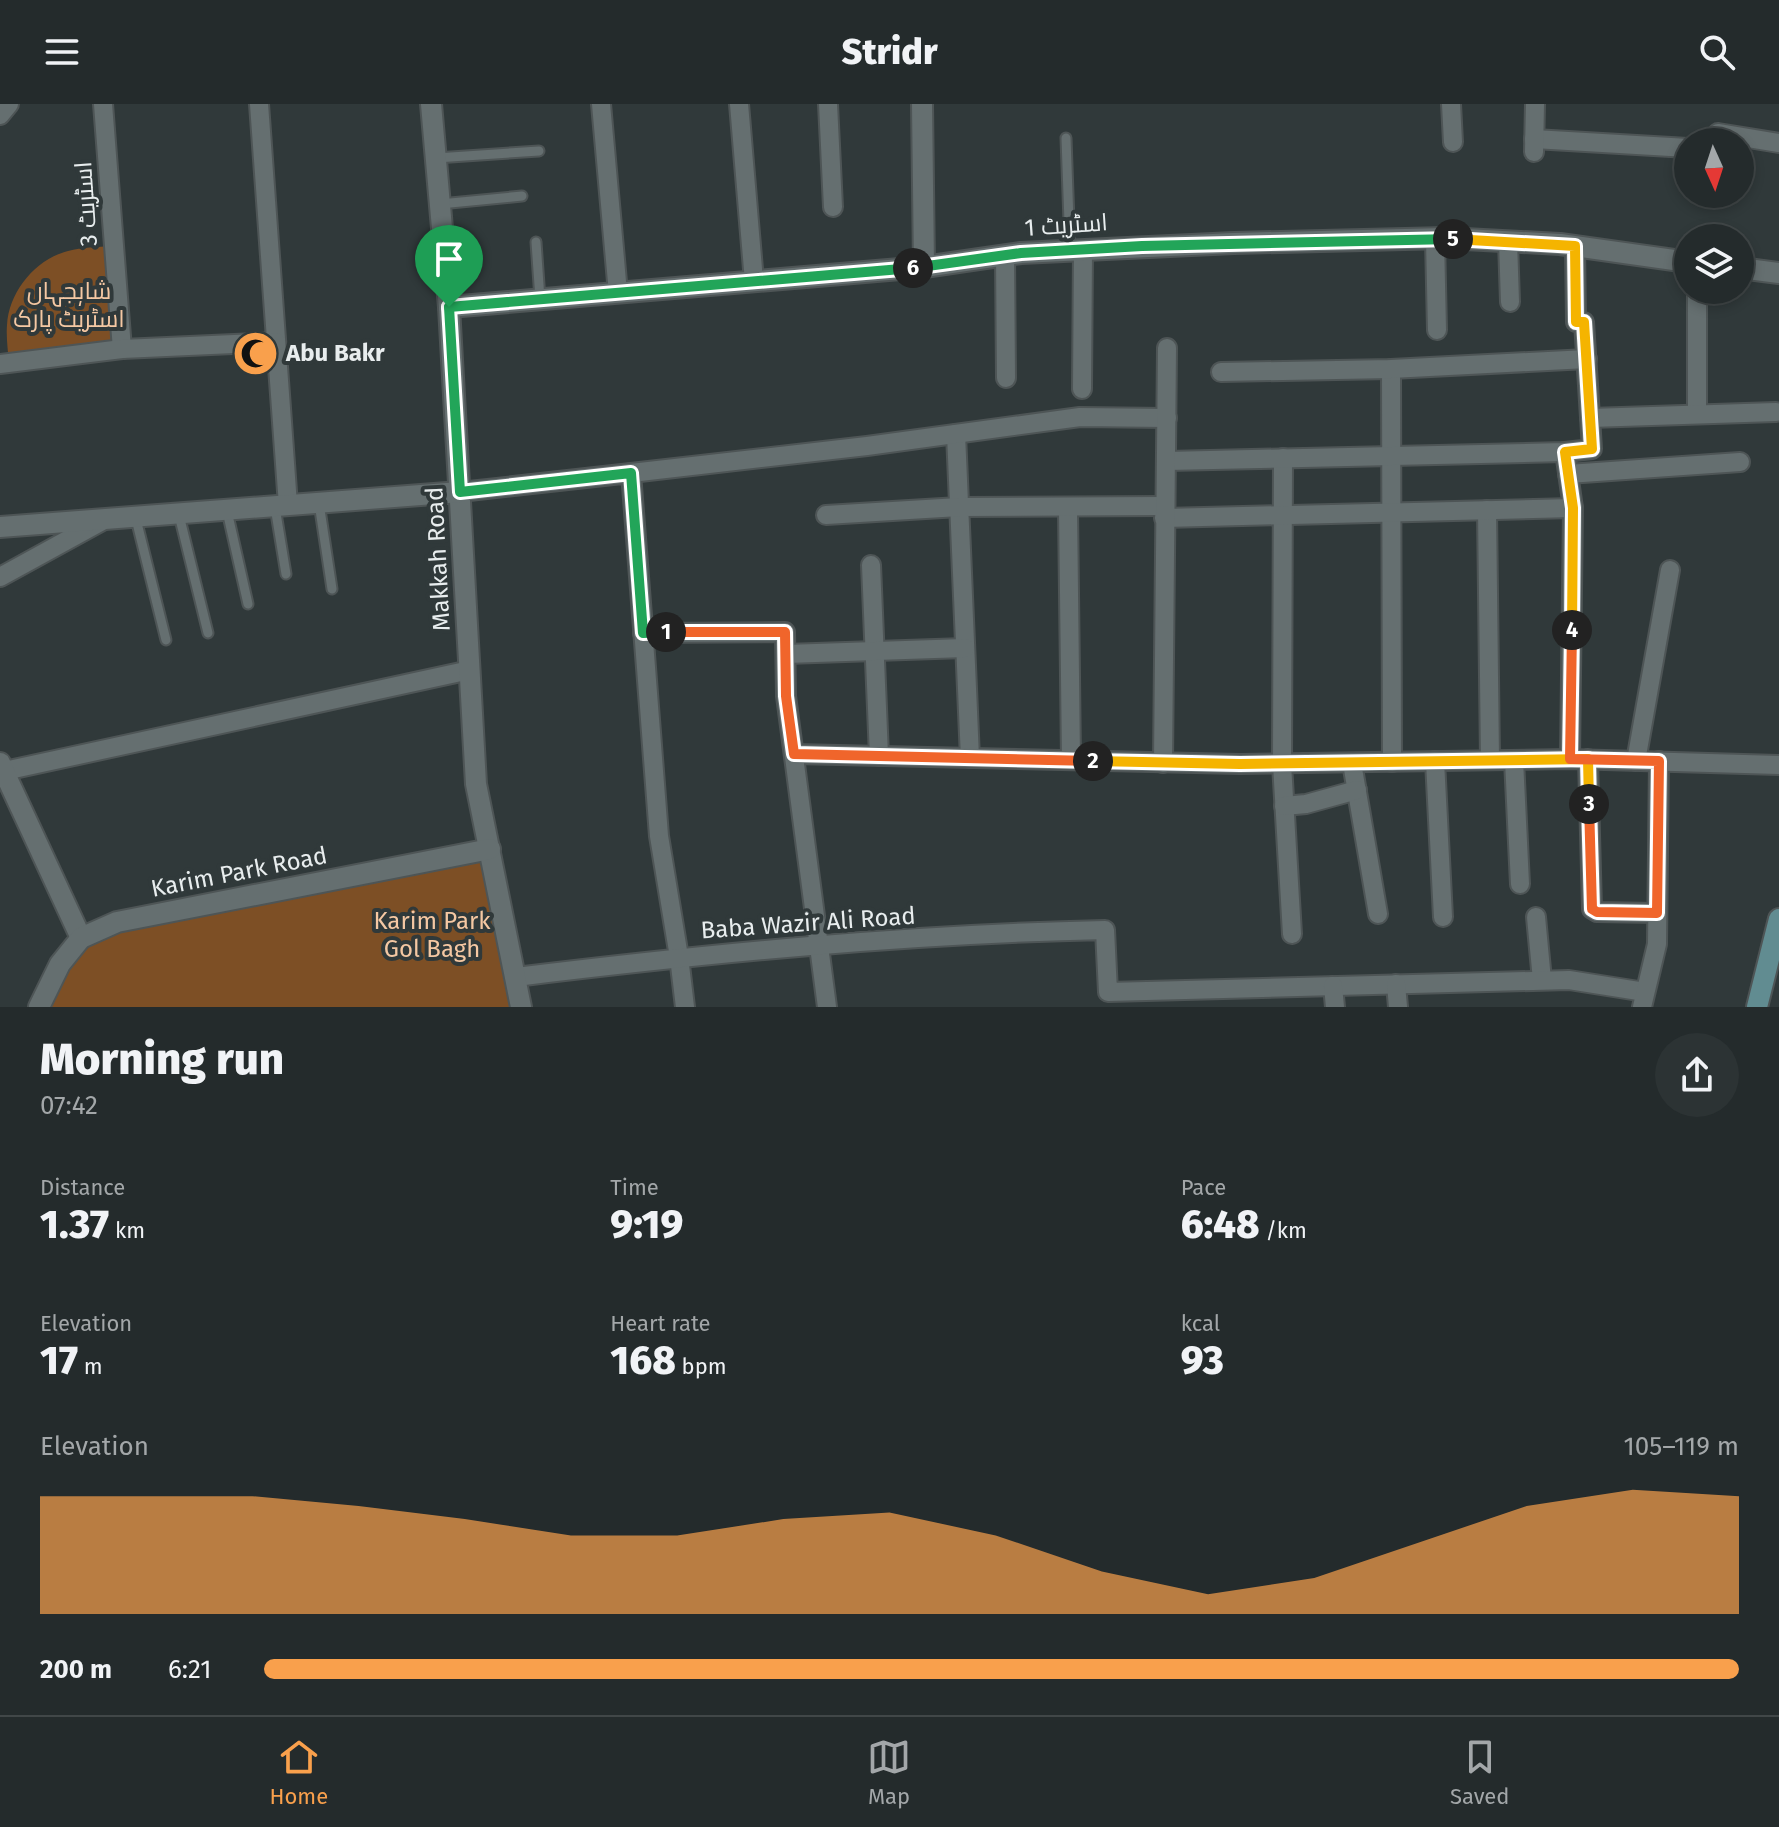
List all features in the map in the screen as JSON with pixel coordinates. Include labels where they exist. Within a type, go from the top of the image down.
[{"type":"main road","points":[[1757,1007],[1779,919]]},
{"type":"street","points":[[0,115],[9,104]]},
{"type":"street","name":"اسٹریٹ 3","points":[[103,104],[122,349]]},
{"type":"street","points":[[259,104],[276,342],[282,506]]},
{"type":"street","name":"Makkah Road","points":[[431,104],[449,307],[476,784],[521,1007]]},
{"type":"street","points":[[601,104],[618,293]]},
{"type":"street","points":[[739,104],[754,281]]},
{"type":"street","points":[[828,104],[833,207]]},
{"type":"street","points":[[922,104],[924,267]]},
{"type":"street","points":[[1451,104],[1453,142]]},
{"type":"street","points":[[1535,104],[1534,145],[1674,148]]},
{"type":"street","points":[[1754,139],[1779,143]]},
{"type":"street","points":[[1435,239],[1437,330]]},
{"type":"street","name":"اسٹریٹ 1","points":[[449,307],[924,267],[1005,255],[1234,243],[1435,239],[1508,241],[1575,246],[1674,260]]},
{"type":"street","points":[[1508,241],[1510,302]]},
{"type":"street","points":[[1167,461],[1592,449],[1584,322],[1576,322],[1575,246]]},
{"type":"street","points":[[1077,250],[1082,389]]},
{"type":"street","points":[[1005,255],[1006,378]]},
{"type":"street","points":[[1754,270],[1779,273]]},
{"type":"street","points":[[1697,304],[1697,414]]},
{"type":"street","points":[[0,364],[122,349],[276,342]]},
{"type":"street","points":[[1163,763],[1167,348]]},
{"type":"street","points":[[1221,372],[1391,369],[1587,359]]},
{"type":"street","points":[[1391,369],[1392,762]]},
{"type":"street","points":[[1590,418],[1776,412]]},
{"type":"street","points":[[0,527],[460,492],[1080,417],[1167,418]]},
{"type":"street","points":[[956,434],[970,758]]},
{"type":"street","points":[[1565,452],[1573,508],[1579,759],[1592,909],[1597,912],[1657,913]]},
{"type":"street","points":[[1283,458],[1282,764],[1292,934]]},
{"type":"street","points":[[1568,474],[1740,462]]},
{"type":"street","points":[[631,473],[659,836],[685,1007]]},
{"type":"street","points":[[826,515],[959,507],[1283,516],[1573,508]]},
{"type":"street","points":[[1068,509],[1071,760]]},
{"type":"street","points":[[1487,510],[1490,760]]},
{"type":"street","points":[[0,577],[102,521]]},
{"type":"street","points":[[871,565],[879,756]]},
{"type":"street","points":[[1636,761],[1670,570]]},
{"type":"street","points":[[643,633],[785,632],[786,696],[827,1007]]},
{"type":"street","points":[[786,654],[965,648]]},
{"type":"street","points":[[81,938],[1,768],[470,670]]},
{"type":"street","points":[[794,754],[1163,763],[1579,759],[1779,765]]},
{"type":"street","points":[[1514,760],[1520,884]]},
{"type":"street","points":[[1435,761],[1443,917]]},
{"type":"street","points":[[1242,998],[1333,986],[1569,980],[1644,999],[1657,944],[1659,761]]},
{"type":"street","points":[[1352,763],[1378,914]]},
{"type":"street","points":[[1284,806],[1306,804],[1357,790]]},
{"type":"street","name":"Karim Park Road","points":[[39,1007],[60,964],[81,938],[117,922],[490,849]]},
{"type":"street","points":[[1536,917],[1542,980]]},
{"type":"street","name":"Baba Wazir Ali Road","points":[[516,977],[679,957],[818,945],[1105,930],[1108,992],[1242,998]]},
{"type":"street","points":[[1396,984],[1398,1007]]},
{"type":"street","points":[[1333,986],[1335,1007]]},
{"type":"lane","points":[[1066,138],[1077,250]]},
{"type":"lane","points":[[436,158],[539,151]]},
{"type":"lane","points":[[440,204],[522,196]]},
{"type":"lane","points":[[536,242],[540,299]]},
{"type":"lane","points":[[319,503],[332,589]]},
{"type":"lane","points":[[282,506],[286,574]]},
{"type":"lane","points":[[227,511],[248,604]]},
{"type":"lane","points":[[179,515],[208,633]]},
{"type":"lane","points":[[136,519],[166,640]]},
{"type":"green space","name":"شاہجہاں اسٹریٹ پارک","points":[[112,246],[122,349],[9,363],[9,312],[26,278],[56,255]]},
{"type":"green space","name":"Karim Park Gol Bagh","points":[[490,849],[521,1007],[39,1007],[81,938]]},
{"type":"place","name":"Abu Bakr","points":[[255,353]]},
{"type":"route","points":[[449,307],[460,492],[631,473],[643,633],[785,632],[786,696],[794,754],[1240,764],[1570,759],[1588,759],[1590,903],[1592,909],[1597,912],[1657,913],[1659,761],[1570,759],[1573,508],[1565,452],[1592,449],[1584,322],[1576,322],[1575,246],[1446,238],[1142,246],[1021,253],[924,267],[449,307]]}]
